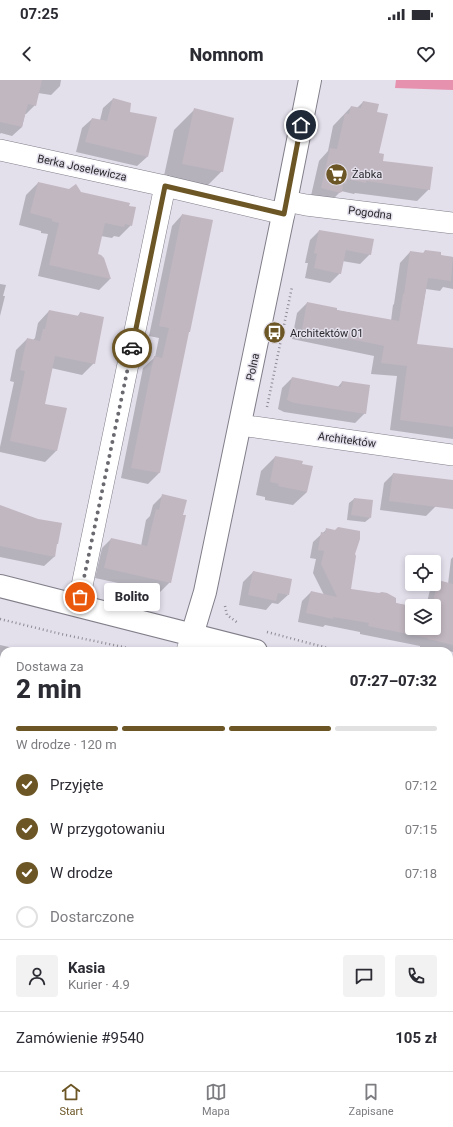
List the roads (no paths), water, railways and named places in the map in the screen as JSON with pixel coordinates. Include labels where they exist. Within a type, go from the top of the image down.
[{"type":"street","name":"Polna","points":[[190,643],[205,592],[285,208],[310,80]]},
{"type":"street","name":"Berka Joselewicza","points":[[0,150],[165,186],[285,208]]},
{"type":"street","points":[[78,605],[165,186]]},
{"type":"street","name":"Pogodna","points":[[285,208],[306,205],[453,223]]},
{"type":"street","name":"Architektów","points":[[240,425],[453,454]]},
{"type":"street","points":[[0,586],[78,605],[190,643],[260,641]]},
{"type":"place","name":"Żabka","points":[[336,174]]},
{"type":"place","name":"Architektów 01","points":[[275,333]]},
{"type":"place","name":"Bolito","points":[[80,597]]}]
